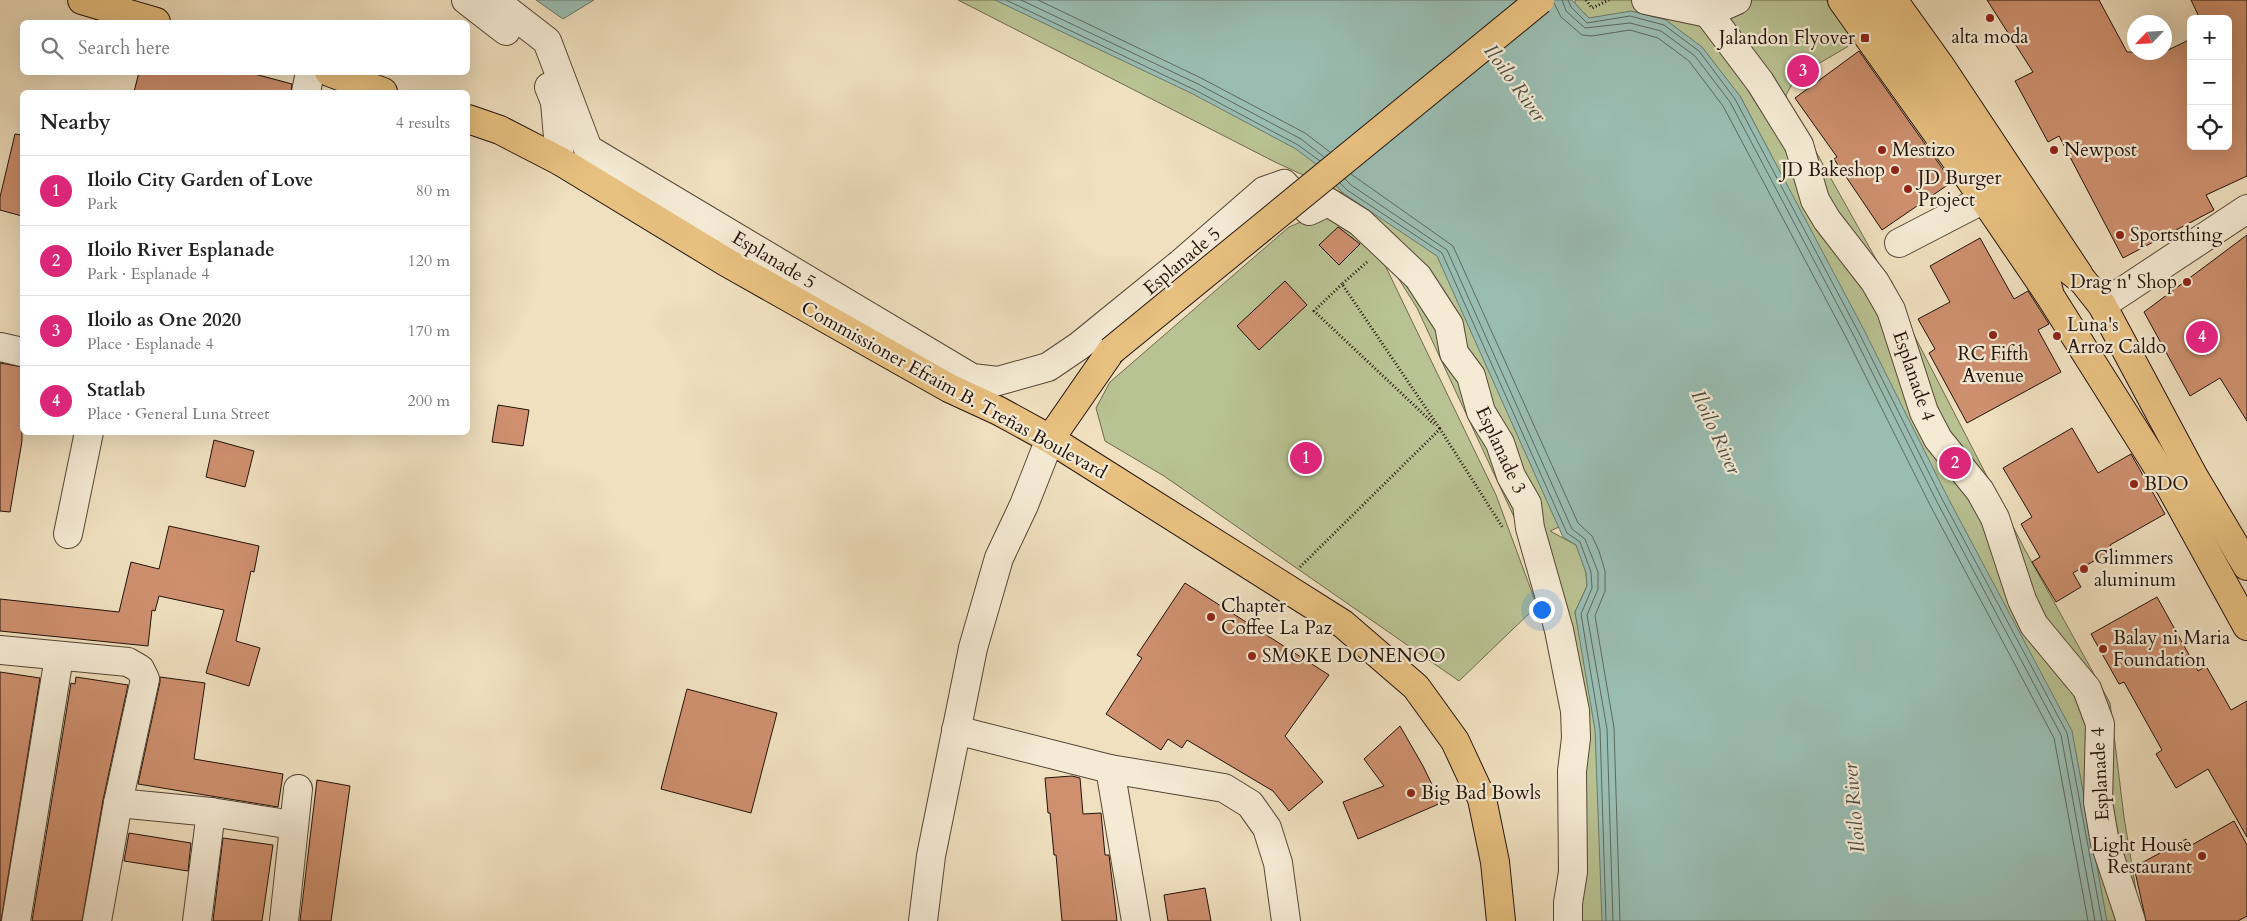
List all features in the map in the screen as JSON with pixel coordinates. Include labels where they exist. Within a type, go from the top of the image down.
[{"type":"main road","points":[[82,0],[149,20]]},
{"type":"main road","points":[[1050,440],[1111,351],[1540,0]]},
{"type":"main road","points":[[1842,0],[1984,199],[2050,296],[2171,488],[2247,626]]},
{"type":"main road","points":[[1867,0],[2011,203],[2037,244],[2050,296]]},
{"type":"main road","points":[[1896,1],[1986,132],[2083,281],[2102,305],[2194,477],[2247,566]]},
{"type":"main road","points":[[337,75],[378,90]]},
{"type":"main road","name":"Commissioner Efraim B. Treñas Boulevard","points":[[470,120],[500,130],[560,161],[726,262],[949,388],[999,411],[1050,440],[1343,624],[1416,687],[1455,740],[1482,799],[1495,862],[1501,921]]},
{"type":"main road","points":[[2037,244],[2083,281]]},
{"type":"street","points":[[466,0],[535,53],[555,102],[560,161]]},
{"type":"street","name":"Esplanade 5","points":[[494,0],[547,41],[588,149],[972,378],[998,381],[1048,367],[1079,346],[1180,264],[1264,191],[1284,184],[1309,211]]},
{"type":"street","points":[[1646,0],[1708,14],[1737,0]]},
{"type":"street","name":"Esplanade 4","points":[[1708,14],[1760,82],[1800,145],[1815,200],[1826,220],[1875,282],[1891,310],[1924,412],[1938,439],[1980,491],[1995,518],[2022,600],[2034,625],[2087,689],[2100,724],[2098,802],[2105,843],[2131,921]]},
{"type":"street","points":[[306,90],[309,75]]},
{"type":"street","points":[[1899,243],[1984,199]]},
{"type":"street","name":"Esplanade 3","points":[[1309,211],[1328,202],[1360,222],[1418,277],[1448,325],[1454,353],[1471,376],[1482,412],[1500,443],[1511,476],[1526,504],[1530,528],[1559,630],[1575,711],[1576,738],[1572,771],[1573,872],[1568,903],[1568,921]]},
{"type":"street","points":[[2102,305],[2247,209]]},
{"type":"street","points":[[0,347],[20,352]]},
{"type":"street","points":[[68,534],[88,435]]},
{"type":"street","points":[[923,921],[932,856],[973,648],[999,558],[1024,505],[1050,440]]},
{"type":"street","points":[[0,650],[128,662],[140,669],[145,679],[118,803],[97,921]]},
{"type":"street","points":[[16,921],[59,657]]},
{"type":"street","points":[[956,730],[1110,769],[1224,788],[1250,804],[1267,828],[1278,863],[1286,921]]},
{"type":"street","points":[[1110,769],[1136,921]]},
{"type":"street","points":[[284,921],[298,789]]},
{"type":"street","points":[[118,803],[211,812],[293,825]]},
{"type":"street","points":[[197,921],[211,812]]},
{"type":"path","points":[[1586,0],[1592,8],[1609,0]]},
{"type":"path","points":[[1385,246],[1314,311],[1440,429]]},
{"type":"path","points":[[1342,284],[1440,429],[1504,530]]},
{"type":"path","points":[[1282,586],[1309,557],[1440,429]]},
{"type":"green space","points":[[958,0],[1238,0],[1404,174],[1566,520],[1559,527],[1550,531],[1576,545],[1582,557],[1587,586],[1575,612],[1635,921],[1558,921],[1559,787],[1566,722],[1521,532],[1417,308],[1368,230],[1496,495],[1537,606],[1459,681],[1164,476],[1105,441],[1096,408],[1110,382],[1289,227],[1322,213],[1337,195],[1342,193],[1275,162]]},
{"type":"green space","points":[[1575,0],[1826,0],[1856,39],[1847,47],[1796,77],[1786,95],[1788,107],[1810,141],[1881,268],[1892,282],[1913,333],[2024,548],[2110,703],[2124,817],[2141,921],[2092,921],[1777,167],[1740,96],[1589,18],[1575,4]]},
{"type":"water","points":[[536,0],[594,0],[563,19]]},
{"type":"water","name":"Iloilo River","points":[[995,0],[1572,0],[1589,18],[1631,11],[1666,20],[1702,47],[1740,96],[1864,330],[1947,496],[2072,731],[2107,921],[1602,921],[1595,730],[1575,612],[1587,586],[1586,573],[1576,545],[1563,537],[1437,256],[1343,193],[1317,165],[1296,149],[1193,94]]},
{"type":"building","points":[[1987,0],[2099,0],[2127,52],[2127,60],[2172,60],[2172,48],[2187,41],[2187,150],[2232,150],[2232,15],[2198,15],[2191,0],[2247,0],[2247,176],[2206,195],[2214,210],[2123,258],[2059,136],[2048,142],[2015,81],[2033,72]]},
{"type":"building","points":[[1859,51],[1952,182],[1882,230],[1834,159],[1837,157],[1795,98]]},
{"type":"building","points":[[138,75],[258,75],[292,84],[291,90],[134,90]]},
{"type":"building","points":[[15,134],[20,135],[20,215],[0,210],[0,197]]},
{"type":"building","points":[[1338,227],[1360,244],[1339,265],[1319,245]]},
{"type":"building","points":[[2247,235],[2247,421],[2220,378],[2190,396],[2144,312]]},
{"type":"building","points":[[1980,238],[2014,299],[2028,291],[2049,324],[2038,330],[2061,372],[1967,423],[1929,353],[1935,349],[1918,319],[1950,302],[1930,266]]},
{"type":"building","points":[[1285,281],[1307,305],[1259,350],[1237,326]]},
{"type":"building","points":[[0,363],[20,367],[20,435],[22,435],[22,441],[10,512],[0,511]]},
{"type":"building","points":[[498,405],[529,410],[523,446],[492,442]]},
{"type":"building","points":[[2072,428],[2098,473],[2131,454],[2165,514],[2110,545],[2113,550],[2073,573],[2081,587],[2056,602],[2032,562],[2040,557],[2021,524],[2032,517],[2003,468]]},
{"type":"building","points":[[214,440],[254,451],[245,487],[206,477]]},
{"type":"building","points":[[169,526],[259,546],[254,572],[251,571],[236,641],[260,648],[249,686],[206,673],[224,610],[159,596],[155,611],[152,610],[148,646],[0,631],[0,599],[119,612],[131,562],[159,569]]},
{"type":"building","points":[[1185,583],[1329,675],[1285,736],[1323,782],[1289,811],[1273,791],[1187,740],[1182,748],[1168,739],[1161,750],[1106,714],[1142,658],[1137,655]]},
{"type":"building","points":[[2157,597],[2198,671],[2206,666],[2231,710],[2247,701],[2247,837],[2208,769],[2176,788],[2156,754],[2162,750],[2124,682],[2119,684],[2091,634]]},
{"type":"building","points":[[0,672],[40,678],[1,921],[0,921]]},
{"type":"building","points":[[76,677],[128,685],[103,800],[82,921],[32,921],[71,683],[75,684]]},
{"type":"building","points":[[160,677],[205,683],[194,759],[283,774],[278,807],[138,784]]},
{"type":"building","points":[[687,689],[777,713],[751,813],[661,789]]},
{"type":"building","points":[[1400,726],[1423,766],[1441,803],[1358,839],[1343,802],[1384,786],[1364,759]]},
{"type":"building","points":[[1072,776],[1080,778],[1083,814],[1101,813],[1105,855],[1109,855],[1117,921],[1062,921],[1056,855],[1054,855],[1050,813],[1048,813],[1045,778]]},
{"type":"building","points":[[317,780],[350,786],[331,921],[300,921]]},
{"type":"building","points":[[2234,821],[2247,845],[2247,916],[2238,921],[2146,921],[2134,867],[2186,839],[2190,846]]},
{"type":"building","points":[[129,833],[191,843],[188,871],[124,861]]},
{"type":"building","points":[[223,838],[273,845],[262,921],[213,921]]},
{"type":"building","points":[[1205,888],[1211,921],[1168,921],[1164,895]]},
{"type":"place","name":"alta moda","points":[[1990,18]]},
{"type":"place","name":"Jalandon Flyover","points":[[1865,38]]},
{"type":"place","name":"Iloilo as One 2020","points":[[1803,71]]},
{"type":"place","name":"Mestizo","points":[[1882,150]]},
{"type":"place","name":"Newpost","points":[[2054,150]]},
{"type":"place","name":"JD Bakeshop","points":[[1895,170]]},
{"type":"place","name":"JD Burger Project","points":[[1908,189]]},
{"type":"place","name":"Sportsthing","points":[[2120,235]]},
{"type":"place","name":"Drag n' Shop","points":[[2187,282]]},
{"type":"place","name":"RC Fifth Avenue","points":[[1993,335]]},
{"type":"place","name":"Luna's Arroz Caldo","points":[[2057,336]]},
{"type":"place","name":"Statlab","points":[[2202,337]]},
{"type":"place","name":"Iloilo City Garden of Love","points":[[1306,458]]},
{"type":"place","name":"Iloilo River Esplanade","points":[[1955,463]]},
{"type":"place","name":"BDO","points":[[2134,484]]},
{"type":"place","name":"Glimmers aluminum","points":[[2084,569]]},
{"type":"place","name":"Chapter Coffee La Paz","points":[[1211,617]]},
{"type":"place","name":"Balay ni Maria Foundation","points":[[2103,649]]},
{"type":"place","name":"SMOKE DONENOO","points":[[1252,656]]},
{"type":"place","name":"Big Bad Bowls","points":[[1411,793]]},
{"type":"place","name":"Light House Restaurant","points":[[2202,856]]}]
